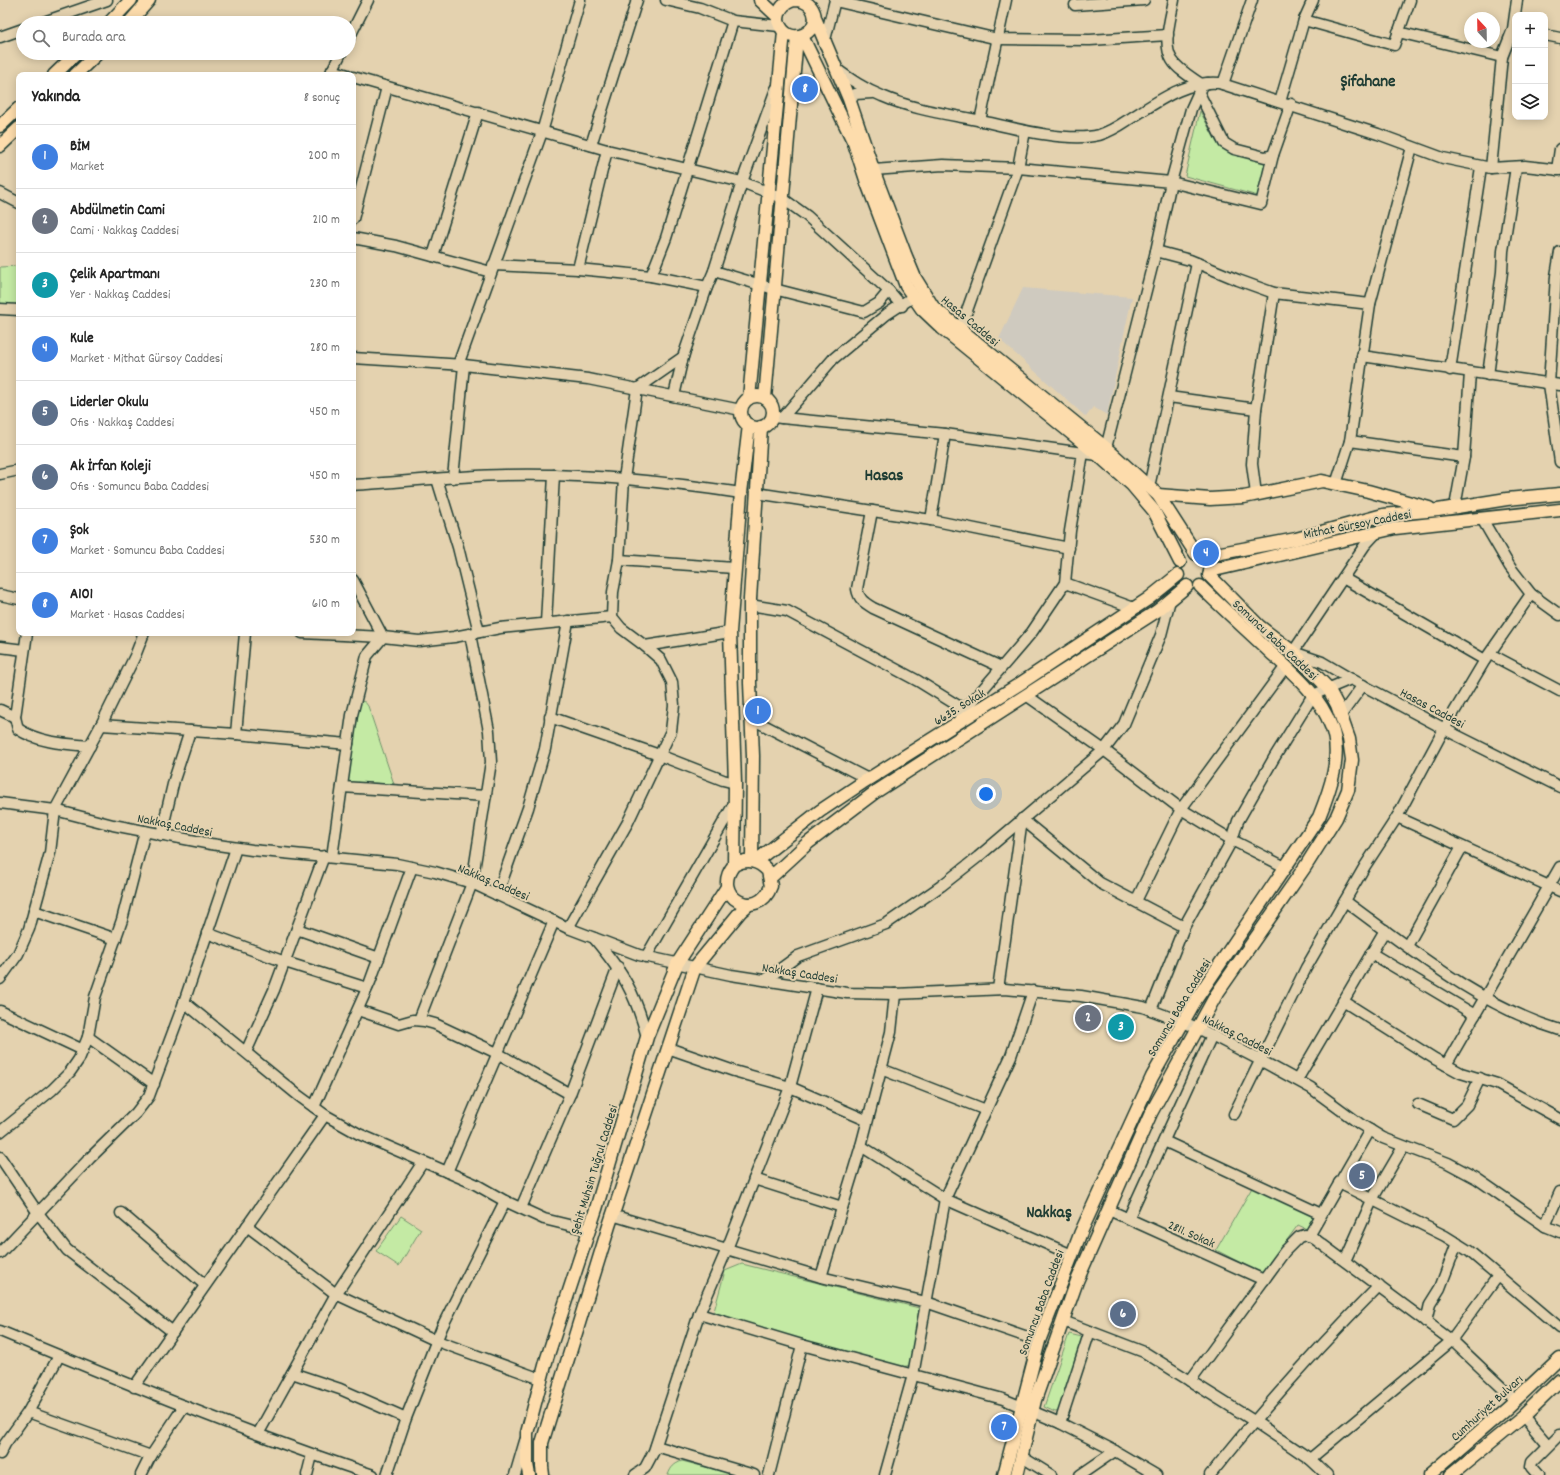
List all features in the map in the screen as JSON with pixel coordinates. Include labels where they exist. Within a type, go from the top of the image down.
[{"type":"main road","points":[[116,16],[131,0]]},
{"type":"main road","points":[[135,16],[149,0]]},
{"type":"main road","points":[[749,398],[779,79],[780,25],[782,7],[791,0],[809,2],[815,18],[813,26],[808,32],[799,36],[789,36],[780,25],[760,0]]},
{"type":"main road","name":"Hasas Caddesi","points":[[815,18],[824,44],[851,106],[873,170],[915,278],[933,307],[1102,451],[1154,511],[1180,562]]},
{"type":"main road","points":[[765,398],[782,198],[799,36]]},
{"type":"main road","name":"Hasas Caddesi","points":[[799,36],[854,143],[893,256],[913,297],[922,310],[942,328],[1149,486],[1158,495],[1200,556]]},
{"type":"main road","points":[[57,72],[70,60]]},
{"type":"main road","points":[[78,72],[91,60]]},
{"type":"main road","points":[[0,126],[16,111]]},
{"type":"main road","points":[[0,146],[16,131]]},
{"type":"main road","points":[[757,396],[765,398],[773,408],[777,418],[768,424],[755,426],[743,419],[741,410],[744,403],[749,398],[757,396]]},
{"type":"main road","points":[[754,861],[750,604],[756,493],[755,426]]},
{"type":"main road","points":[[734,866],[741,862],[754,861],[763,865],[770,878],[768,893],[757,903],[749,904],[735,900],[727,887],[727,879],[734,866],[735,802],[730,632],[741,493],[755,426]]},
{"type":"main road","name":"Mithat Gürsoy Caddesi","points":[[1158,495],[1210,499],[1244,497],[1322,481],[1438,510]]},
{"type":"main road","name":"Mithat Gürsoy Caddesi","points":[[1200,556],[1296,539],[1383,515],[1438,510],[1560,494]]},
{"type":"main road","name":"Mithat Gürsoy Caddesi","points":[[1210,573],[1394,528],[1560,510]]},
{"type":"main road","points":[[1187,556],[1200,556],[1210,573],[1200,586],[1187,586],[1178,575],[1180,562],[1187,556]]},
{"type":"main road","name":"Somuncu Baba Caddesi","points":[[1004,1475],[1027,1410],[1077,1282],[1151,1113],[1216,995],[1336,818],[1348,790],[1352,760],[1349,739],[1341,715],[1328,688],[1293,652],[1259,626],[1210,573]]},
{"type":"main road","name":"6635. Sokak","points":[[754,861],[820,811],[1134,608],[1167,585],[1178,575]]},
{"type":"main road","name":"6635. Sokak","points":[[770,878],[808,842],[874,793],[1157,611],[1187,586]]},
{"type":"main road","name":"Somuncu Baba Caddesi","points":[[1017,1475],[1022,1456],[1027,1410],[1039,1341],[1072,1255],[1152,1077],[1195,1000],[1319,817],[1329,793],[1334,772],[1336,752],[1332,726],[1308,687],[1200,586]]},
{"type":"main road","name":"Şehit Muhsin Tuğrul Caddesi","points":[[529,1475],[527,1464],[527,1433],[541,1379],[589,1230],[647,1037],[677,964],[727,887]]},
{"type":"main road","points":[[544,1475],[542,1468],[542,1443],[612,1215],[695,968],[741,911],[749,904]]},
{"type":"main road","name":"Cumhuriyet Bulvarı","points":[[1429,1475],[1515,1400],[1560,1358]]},
{"type":"main road","points":[[1451,1475],[1523,1416],[1560,1380]]},
{"type":"street","points":[[61,16],[107,0]]},
{"type":"street","points":[[356,24],[368,0]]},
{"type":"street","points":[[453,478],[461,365],[492,269],[542,132],[580,0]]},
{"type":"street","points":[[591,145],[637,0]]},
{"type":"street","points":[[666,0],[700,8],[733,21],[780,25]]},
{"type":"street","points":[[980,121],[1006,0]]},
{"type":"street","points":[[1075,5],[1144,0]]},
{"type":"street","points":[[1174,0],[1168,35],[1169,52],[1172,60],[1203,86],[1224,144],[1234,149],[1265,157],[1273,155]]},
{"type":"street","points":[[1223,84],[1252,0]]},
{"type":"street","points":[[1280,102],[1304,20],[1313,0]]},
{"type":"street","points":[[1304,20],[1394,45],[1410,0]]},
{"type":"street","points":[[1516,12],[1517,0]]},
{"type":"street","points":[[824,44],[835,1],[998,39],[1090,40],[1168,35]]},
{"type":"street","points":[[651,276],[666,238],[733,21]]},
{"type":"street","points":[[0,37],[16,31]]},
{"type":"street","points":[[1398,32],[1502,57]]},
{"type":"street","points":[[1450,370],[1486,167],[1502,57],[1512,34]]},
{"type":"street","points":[[1548,36],[1560,38]]},
{"type":"street","points":[[332,72],[338,60]]},
{"type":"street","points":[[835,68],[860,86],[912,107],[1025,132],[1076,137],[1099,135],[1111,130],[1165,97],[1187,86],[1223,84],[1291,104],[1443,158],[1486,167],[1542,167],[1558,170],[1560,149]]},
{"type":"street","points":[[356,77],[606,150],[742,182],[769,192],[782,198],[807,216],[890,291],[902,306]]},
{"type":"street","points":[[674,396],[683,357],[707,286],[714,271],[742,182],[779,79]]},
{"type":"street","points":[[777,418],[945,434],[1083,453],[1102,451],[1156,251],[1171,182],[1191,109],[1203,86]]},
{"type":"street","points":[[356,207],[387,87]]},
{"type":"street","points":[[851,106],[851,100],[855,94],[876,93]]},
{"type":"street","points":[[873,170],[943,164],[1018,168],[1171,182],[1261,204],[1273,155],[1291,104]]},
{"type":"street","points":[[432,256],[478,112]]},
{"type":"street","points":[[960,330],[1018,168],[1025,132]]},
{"type":"street","points":[[1336,484],[1350,441],[1370,304],[1412,147]]},
{"type":"street","points":[[578,269],[606,150]]},
{"type":"street","points":[[1488,375],[1502,272],[1503,251],[1516,167]]},
{"type":"street","points":[[0,193],[16,201]]},
{"type":"street","points":[[356,239],[396,246],[432,256],[492,269],[578,269],[651,276],[707,286]]},
{"type":"street","points":[[1156,251],[1198,263],[1274,293],[1370,304]]},
{"type":"street","points":[[1560,252],[1556,276],[1550,384],[1560,462]]},
{"type":"street","points":[[1149,486],[1198,263]]},
{"type":"street","points":[[714,271],[774,289],[864,312],[879,304],[890,291]]},
{"type":"street","points":[[1256,494],[1252,464],[1256,409],[1274,293]]},
{"type":"street","points":[[777,418],[833,359],[887,314],[902,306],[913,297]]},
{"type":"street","points":[[0,309],[16,310]]},
{"type":"street","points":[[1362,356],[1560,385]]},
{"type":"street","points":[[568,928],[628,822],[671,731],[674,705],[672,682],[661,660],[621,628],[612,617],[613,592],[619,560],[624,479],[637,389],[683,357]]},
{"type":"street","points":[[356,358],[461,365],[588,379],[741,410]]},
{"type":"street","points":[[1455,507],[1464,457],[1470,373]]},
{"type":"street","points":[[1168,397],[1256,409]]},
{"type":"street","points":[[931,520],[945,434]]},
{"type":"street","points":[[1350,441],[1464,457]]},
{"type":"street","points":[[956,724],[965,710],[1032,632],[1065,583],[1070,532],[1083,453]]},
{"type":"street","points":[[0,474],[16,471]]},
{"type":"street","points":[[356,485],[504,475],[554,475],[624,479],[741,493]]},
{"type":"street","points":[[546,623],[554,475]]},
{"type":"street","points":[[419,1020],[472,883],[491,762],[490,731],[458,548],[437,479]]},
{"type":"street","points":[[756,493],[931,520],[1069,548]]},
{"type":"street","points":[[872,511],[857,589],[858,596],[862,601],[1001,667]]},
{"type":"street","points":[[1482,519],[1510,567],[1531,594],[1560,615]]},
{"type":"street","points":[[1293,652],[1365,545],[1377,532]]},
{"type":"street","points":[[619,560],[734,568]]},
{"type":"street","points":[[1343,578],[1487,657],[1560,691]]},
{"type":"street","points":[[1065,583],[1134,608]]},
{"type":"street","points":[[356,586],[383,637]]},
{"type":"street","points":[[1234,1114],[1306,968],[1365,866],[1397,817],[1444,729],[1487,657],[1531,594]]},
{"type":"street","points":[[0,595],[16,598]]},
{"type":"street","points":[[765,980],[798,956],[886,924],[941,886],[1104,750],[1124,724],[1161,635],[1170,600]]},
{"type":"street","points":[[750,604],[787,611],[918,681],[965,710]]},
{"type":"street","points":[[356,636],[419,641],[546,623],[612,617]]},
{"type":"street","points":[[498,895],[528,808],[545,749],[568,621]]},
{"type":"street","points":[[645,646],[730,632]]},
{"type":"street","points":[[26,636],[15,717],[18,729],[33,736],[51,741],[90,746]]},
{"type":"street","points":[[0,979],[18,954],[34,912],[50,853],[54,810],[102,725],[135,656],[143,636]]},
{"type":"street","points":[[236,734],[245,636]]},
{"type":"street","points":[[246,1052],[274,990],[297,929],[328,857],[342,787],[352,715],[367,656],[383,637]]},
{"type":"street","points":[[0,647],[24,650]]},
{"type":"street","name":"Hasas Caddesi","points":[[1293,652],[1322,662],[1350,679],[1444,729],[1560,787]]},
{"type":"street","points":[[1136,902],[1181,808],[1286,666]]},
{"type":"street","points":[[1151,1010],[1184,927],[1232,840],[1238,821],[1274,758],[1313,695],[1350,679]]},
{"type":"street","points":[[1341,715],[1363,685]]},
{"type":"street","points":[[1026,695],[1104,750],[1181,808],[1232,840],[1285,867]]},
{"type":"street","points":[[0,710],[15,717]]},
{"type":"street","points":[[550,717],[659,755],[723,780],[735,783]]},
{"type":"street","points":[[752,719],[868,779]]},
{"type":"street","points":[[102,725],[236,734],[348,744]]},
{"type":"street","points":[[161,834],[174,780],[190,731]]},
{"type":"street","points":[[342,787],[486,796]]},
{"type":"street","points":[[646,957],[735,802]]},
{"type":"street","name":"Nakkaş Caddesi","points":[[0,803],[54,810],[113,825],[236,848],[412,867],[472,883],[568,928],[646,957],[695,968],[847,993],[895,994],[998,989],[1081,996],[1143,1007],[1198,1028],[1260,1060],[1311,1088],[1370,1130],[1403,1146],[1448,1164],[1476,1178],[1545,1226],[1560,1232]]},
{"type":"street","points":[[1397,817],[1560,891]]},
{"type":"street","points":[[1022,819],[1100,883],[1184,927]]},
{"type":"street","points":[[998,989],[1022,819]]},
{"type":"street","points":[[0,1132],[57,1086],[80,1059],[88,1037],[95,997],[122,920],[145,831]]},
{"type":"street","points":[[1407,946],[1462,847]]},
{"type":"street","points":[[0,1253],[136,1113],[149,1096],[184,1002],[236,848]]},
{"type":"street","points":[[314,1107],[367,988],[412,867]]},
{"type":"street","points":[[1446,1065],[1550,887],[1560,867]]},
{"type":"street","points":[[1345,901],[1407,946],[1485,998],[1543,1025],[1560,1030]]},
{"type":"street","points":[[34,912],[116,939]]},
{"type":"street","points":[[447,1172],[486,1085],[497,1053],[554,921]]},
{"type":"street","points":[[297,929],[379,958]]},
{"type":"street","points":[[1297,1080],[1385,930]]},
{"type":"street","points":[[207,933],[284,962],[367,988]]},
{"type":"street","points":[[592,937],[618,967],[639,1008],[647,1037]]},
{"type":"street","points":[[1371,953],[1475,1015]]},
{"type":"street","points":[[521,1208],[570,1094],[618,967]]},
{"type":"street","points":[[635,1475],[647,1471],[699,1314],[727,1249],[790,1087],[817,988]]},
{"type":"street","points":[[885,1475],[913,1375],[945,1199],[1011,1056],[1033,991]]},
{"type":"street","points":[[821,1277],[861,1146],[866,1120],[890,1032],[895,994]]},
{"type":"street","points":[[1343,1001],[1446,1065],[1461,1073],[1497,1084],[1560,1119]]},
{"type":"street","points":[[184,1002],[325,1115],[360,1134],[475,1184],[505,1201],[544,1219],[589,1230]]},
{"type":"street","points":[[358,1010],[399,1024],[419,1020],[435,1024],[497,1053],[570,1094]]},
{"type":"street","points":[[0,1011],[82,1050]]},
{"type":"street","points":[[1128,1219],[1212,1035]]},
{"type":"street","points":[[88,1037],[154,1084]]},
{"type":"street","points":[[668,1048],[734,1071],[790,1087],[866,1120]]},
{"type":"street","points":[[881,1069],[986,1110]]},
{"type":"street","points":[[1418,1104],[1453,1119],[1467,1105],[1480,1078]]},
{"type":"street","points":[[134,1387],[325,1115]]},
{"type":"street","points":[[1309,1236],[1370,1130]]},
{"type":"street","points":[[1164,1141],[1321,1214]]},
{"type":"street","points":[[861,1146],[945,1199],[1072,1255]]},
{"type":"street","points":[[1345,1261],[1373,1198],[1403,1146]]},
{"type":"street","points":[[0,1157],[38,1213],[67,1250],[173,1332]]},
{"type":"street","points":[[258,1434],[336,1294],[423,1162]]},
{"type":"street","points":[[754,1179],[842,1207]]},
{"type":"street","points":[[1339,1183],[1373,1198],[1457,1243],[1469,1251],[1560,1328]]},
{"type":"street","points":[[1545,1226],[1560,1192]]},
{"type":"street","points":[[387,1475],[406,1418],[437,1341],[505,1201]]},
{"type":"street","name":"2811. Sokak","points":[[1109,1210],[1264,1280]]},
{"type":"street","points":[[121,1212],[206,1285]]},
{"type":"street","points":[[612,1215],[821,1277],[926,1302],[1039,1341]]},
{"type":"street","points":[[247,1226],[336,1294],[437,1341],[541,1379]]},
{"type":"street","points":[[1190,1381],[1293,1242],[1299,1237],[1305,1235],[1309,1236],[1345,1261],[1451,1340],[1515,1400]]},
{"type":"street","points":[[1426,1322],[1430,1304],[1440,1288],[1457,1243]]},
{"type":"street","points":[[1310,1459],[1451,1340],[1498,1276]]},
{"type":"street","points":[[1210,1475],[1254,1421],[1337,1328],[1379,1286]]},
{"type":"street","points":[[699,1314],[802,1345],[1003,1399],[1060,1423],[1116,1451],[1156,1475]]},
{"type":"street","points":[[1063,1321],[1144,1352],[1254,1421],[1310,1459],[1327,1475]]},
{"type":"street","points":[[0,1331],[134,1387],[312,1455],[373,1475]]},
{"type":"street","points":[[1060,1423],[1090,1331]]},
{"type":"street","points":[[769,1475],[802,1345]]},
{"type":"street","points":[[0,1454],[5,1444],[28,1412],[59,1356]]},
{"type":"street","points":[[292,1373],[340,1389],[406,1418]]},
{"type":"street","points":[[141,1475],[151,1456],[184,1406]]},
{"type":"street","points":[[28,1412],[151,1456]]},
{"type":"street","points":[[1523,1416],[1548,1445]]},
{"type":"street","points":[[515,1475],[527,1433]]},
{"type":"street","points":[[1538,1475],[1531,1467],[1532,1462],[1560,1434]]},
{"type":"street","points":[[656,1446],[754,1475]]},
{"type":"street","points":[[1080,1475],[1116,1451]]},
{"type":"street","points":[[307,1475],[312,1455]]},
{"type":"street","points":[[1022,1456],[1051,1475]]},
{"type":"shaded area","points":[[1023,288],[1132,297],[1107,415],[1093,407],[1086,417],[999,339]]},
{"type":"green space","points":[[1200,111],[1217,143],[1222,148],[1265,163],[1258,196],[1185,176]]},
{"type":"green space","points":[[16,266],[16,306],[0,305],[0,267]]},
{"type":"green space","points":[[360,701],[365,702],[368,706],[394,784],[348,782],[357,704]]},
{"type":"green space","points":[[1253,1186],[1317,1213],[1309,1230],[1298,1225],[1262,1274],[1216,1250]]},
{"type":"green space","points":[[401,1216],[421,1229],[399,1266],[376,1251]]},
{"type":"green space","points":[[742,1264],[923,1309],[911,1365],[902,1367],[713,1315],[725,1271]]},
{"type":"green space","points":[[1069,1334],[1082,1337],[1060,1411],[1055,1412],[1044,1407]]},
{"type":"green space","points":[[682,1461],[736,1475],[668,1475],[673,1466]]},
{"type":"place","name":"A101","points":[[805,89]]},
{"type":"place","name":"Kule","points":[[1206,553]]},
{"type":"place","name":"BİM","points":[[758,711]]},
{"type":"place","name":"Abdülmetin Cami","points":[[1088,1018]]},
{"type":"place","name":"Çelik Apartmanı","points":[[1121,1027]]},
{"type":"place","name":"Liderler Okulu","points":[[1362,1176]]},
{"type":"place","name":"Ak İrfan Koleji","points":[[1123,1314]]},
{"type":"place","name":"Şok","points":[[1004,1427]]},
{"type":"district","name":"Şifahane","points":[[1368,80]]},
{"type":"district","name":"Hasas","points":[[884,474]]},
{"type":"district","name":"Nakkaş","points":[[1049,1211]]}]
